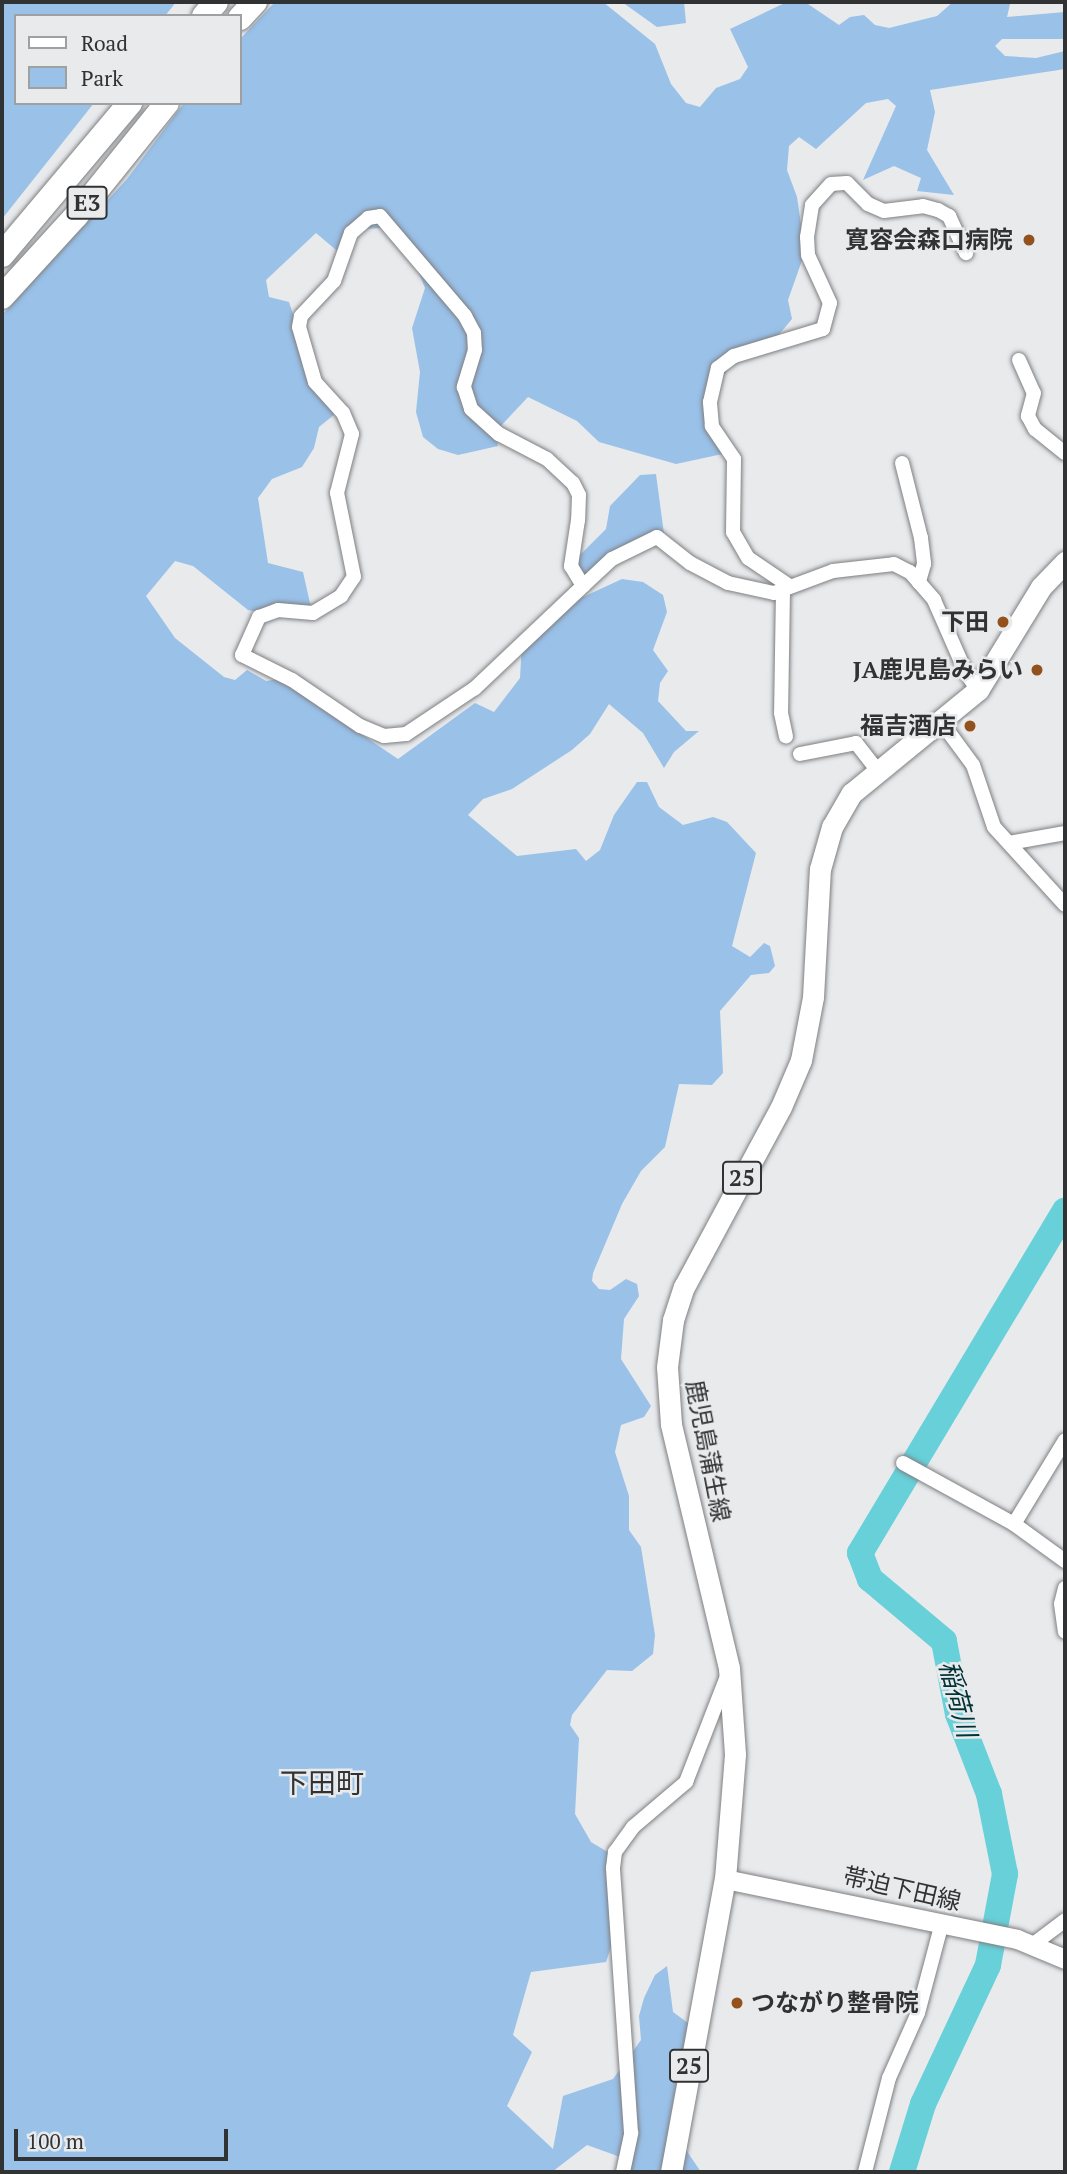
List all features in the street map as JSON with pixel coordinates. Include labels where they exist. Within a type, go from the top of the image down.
[{"type":"highway","points":[[242,16],[255,2]]},
{"type":"highway","name":"E3","points":[[2,255],[129,105]]},
{"type":"highway","name":"E3","points":[[2,297],[76,216],[165,105]]},
{"type":"main road","name":"鹿児島蒲生線","points":[[671,2172],[725,1879],[735,1754],[729,1668],[671,1424],[667,1367],[673,1320],[689,1277],[781,1107],[801,1060],[812,1008],[825,848],[852,793],[877,770],[942,723],[978,690],[1041,587],[1065,562]]},
{"type":"main road","name":"帯迫下田線","points":[[725,1879],[1035,1943],[1065,1959]]},
{"type":"street","points":[[785,588],[748,558],[733,532],[734,459],[712,426],[710,402],[718,368],[734,356],[823,329],[830,303],[808,255],[807,237],[812,205],[831,184],[847,183],[868,204],[884,211],[923,206],[938,209],[949,216],[966,253]]},
{"type":"street","points":[[583,586],[574,578],[571,566],[579,495],[573,483],[547,459],[499,434],[471,409],[464,387],[475,350],[474,333],[465,316],[380,216],[368,218],[351,233],[334,281],[301,316],[299,327],[315,382],[350,422],[352,434],[337,493],[354,577],[341,596],[313,613],[278,610],[258,617],[242,656],[292,680],[360,726],[384,736],[407,734],[475,688],[583,586],[611,559],[645,539],[657,537],[690,563],[728,583],[754,590],[785,588],[875,563],[894,564],[919,582],[934,600],[965,673],[978,690]]},
{"type":"street","points":[[1019,360],[1034,393],[1028,416],[1035,429],[1065,453]]},
{"type":"street","points":[[902,463],[921,538],[924,564],[919,582]]},
{"type":"street","points":[[785,588],[781,713],[786,736]]},
{"type":"street","points":[[942,723],[973,765],[994,828],[1065,905]]},
{"type":"street","points":[[800,754],[856,743],[877,770]]},
{"type":"street","points":[[1009,843],[1065,833]]},
{"type":"street","points":[[1014,1524],[1065,1440]]},
{"type":"street","points":[[903,1463],[1014,1524],[1065,1562]]},
{"type":"street","points":[[1065,1588],[1061,1604],[1065,1632]]},
{"type":"street","points":[[624,2172],[631,2133],[613,1868],[615,1853],[633,1827],[686,1782],[729,1668]]},
{"type":"street","points":[[1035,1943],[1065,1920]]},
{"type":"street","points":[[865,2172],[890,2078],[918,2012],[942,1923]]},
{"type":"green space","points":[[2,2],[176,2],[167,14],[14,14],[14,105],[92,105],[2,219]]},
{"type":"green space","points":[[275,2],[603,2],[655,44],[671,84],[686,103],[700,107],[716,88],[740,79],[748,67],[730,29],[787,2],[805,2],[839,25],[850,17],[864,15],[875,25],[889,28],[937,16],[953,2],[1010,4],[1007,17],[1065,12],[1065,39],[1002,39],[995,46],[1005,56],[1036,58],[1065,51],[1065,69],[930,90],[935,112],[927,150],[954,195],[917,191],[921,178],[894,166],[863,180],[896,106],[888,99],[866,103],[816,149],[799,137],[789,146],[787,170],[797,197],[805,252],[788,300],[792,319],[771,344],[733,362],[717,386],[710,405],[727,453],[676,464],[599,442],[577,421],[528,397],[496,431],[498,446],[458,455],[438,449],[423,437],[416,412],[420,372],[412,328],[425,288],[415,263],[382,228],[364,229],[342,255],[316,233],[266,280],[269,297],[289,302],[299,332],[303,368],[335,414],[319,427],[314,448],[302,467],[272,479],[258,498],[268,563],[303,572],[312,612],[271,615],[248,610],[193,566],[175,561],[146,596],[175,638],[224,677],[235,680],[247,670],[266,681],[280,679],[398,759],[475,703],[494,712],[520,678],[522,643],[570,603],[622,579],[643,582],[663,595],[667,612],[653,650],[668,671],[660,683],[658,701],[686,731],[699,731],[674,752],[664,768],[643,733],[609,704],[590,734],[572,750],[512,789],[483,799],[468,815],[517,856],[576,849],[586,861],[600,850],[614,815],[637,782],[647,782],[659,807],[683,825],[713,817],[727,822],[756,853],[732,946],[750,957],[764,943],[770,946],[775,966],[769,973],[751,975],[720,1011],[723,1073],[712,1085],[679,1084],[665,1147],[641,1171],[622,1204],[593,1273],[592,1281],[599,1289],[610,1290],[626,1279],[637,1284],[639,1296],[624,1319],[621,1359],[651,1406],[644,1417],[621,1425],[615,1452],[629,1496],[629,1530],[641,1547],[655,1635],[653,1654],[632,1671],[607,1670],[572,1715],[570,1725],[579,1738],[575,1814],[591,1842],[611,1854],[613,1941],[606,1962],[531,1972],[513,2035],[532,2052],[507,2106],[553,2149],[563,2096],[613,2079],[641,2040],[639,2016],[644,1998],[655,1975],[667,1966],[673,2012],[688,2023],[669,2125],[701,2172],[617,2172],[623,2158],[587,2145],[552,2172],[2,2172],[2,315],[127,179],[182,105],[242,105],[242,37]]},
{"type":"green space","points":[[622,2],[684,2],[686,23],[657,27]]},
{"type":"green space","points":[[656,474],[664,534],[585,580],[574,561],[606,529],[610,506],[640,475]]},
{"type":"waterway","name":"稲荷川","points":[[902,2172],[923,2104],[988,1965],[1005,1874],[989,1794],[958,1714],[944,1641],[870,1579],[860,1553],[1065,1211]]},
{"type":"place","name":"寛容会森口病院","points":[[1029,240]]},
{"type":"place","name":"下田","points":[[1003,622]]},
{"type":"place","name":"JA鹿児島みらい","points":[[1037,670]]},
{"type":"place","name":"福吉酒店","points":[[970,726]]},
{"type":"place","name":"つながり整骨院","points":[[737,2003]]},
{"type":"district","name":"下田町","points":[[322,1783]]}]
